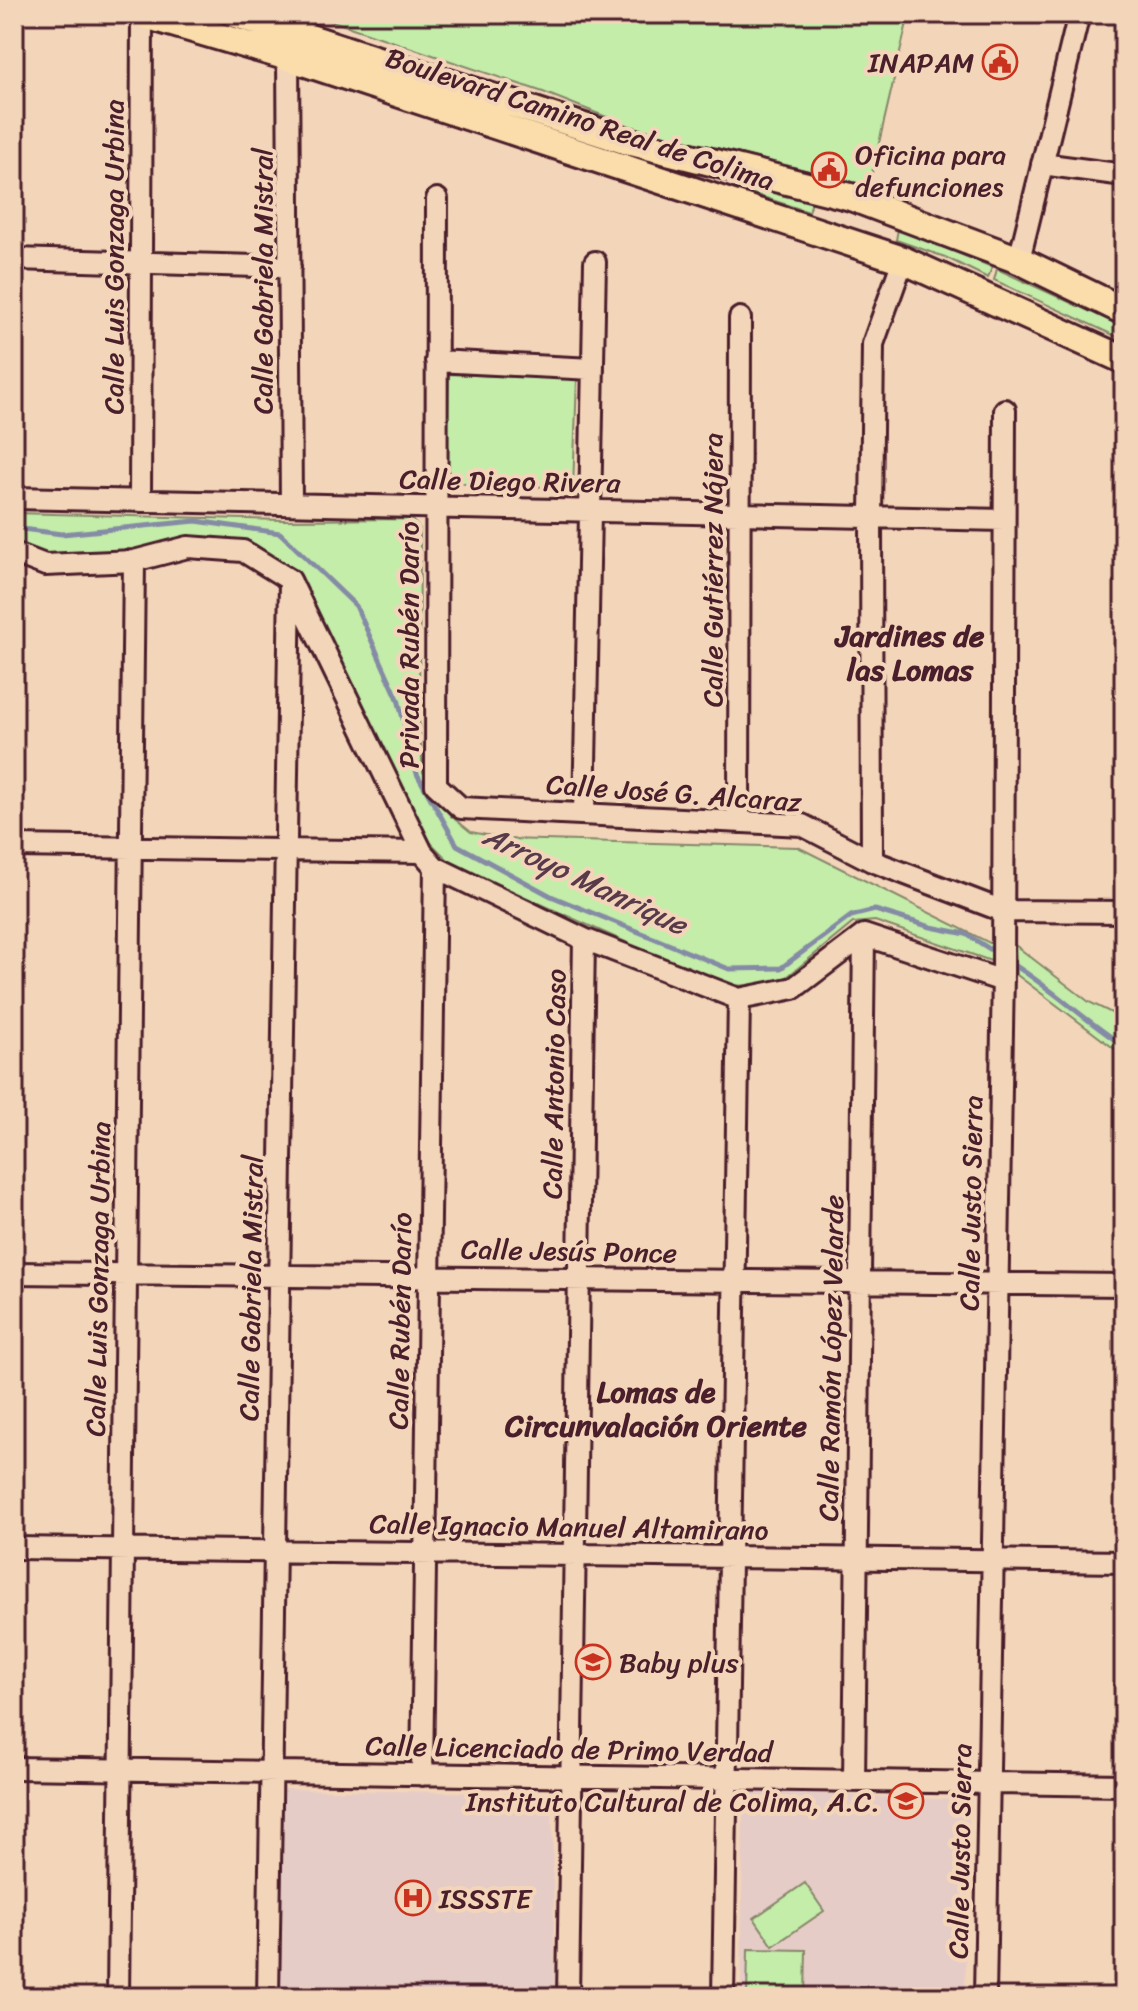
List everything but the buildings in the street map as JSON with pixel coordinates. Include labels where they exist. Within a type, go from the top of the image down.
[{"type":"main road","name":"Boulevard Camino Real de Colima","points":[[142,14],[288,57],[903,260],[1124,360]]},
{"type":"main road","name":"Boulevard Camino Real de Colima","points":[[236,14],[627,141],[826,190],[1019,260],[1124,311]]},
{"type":"main road","points":[[817,230],[829,222],[833,212],[833,201],[826,190]]},
{"type":"main road","points":[[868,248],[866,239],[870,226],[887,211]]},
{"type":"street","name":"Calle Luis Gonzaga Urbina","points":[[140,501],[142,14]]},
{"type":"street","points":[[1019,260],[1079,14]]},
{"type":"street","name":"Calle Gabriela Mistral","points":[[288,57],[291,504]]},
{"type":"street","points":[[1042,164],[1124,175]]},
{"type":"street","name":"Privada Rubén Darío","points":[[437,199],[436,785],[448,796]]},
{"type":"street","points":[[14,259],[290,267]]},
{"type":"street","points":[[872,861],[873,344],[903,260]]},
{"type":"street","points":[[584,814],[595,262]]},
{"type":"street","name":"Calle Gutiérrez Nájera","points":[[739,822],[740,318]]},
{"type":"street","points":[[436,361],[593,369]]},
{"type":"street","name":"Calle Justo Sierra","points":[[985,1997],[1003,977],[1005,410]]},
{"type":"street","name":"Calle Diego Rivera","points":[[14,498],[1004,520]]},
{"type":"street","points":[[14,553],[45,565],[134,561],[188,547],[243,551],[290,580],[429,860]]},
{"type":"street","name":"Calle Luis Gonzaga Urbina","points":[[118,1997],[134,561]]},
{"type":"street","name":"Calle Gabriela Mistral","points":[[268,1997],[290,580]]},
{"type":"street","name":"Calle José G. Alcaraz","points":[[448,796],[461,808],[802,825],[872,861],[1003,920],[1124,912]]},
{"type":"street","points":[[14,846],[286,850],[429,860],[584,939],[739,999],[794,988],[864,935],[1003,977]]},
{"type":"street","name":"Calle Rubén Darío","points":[[422,1775],[429,1277],[429,860]]},
{"type":"street","name":"Calle Ramón López Velarde","points":[[854,1781],[864,935]]},
{"type":"street","name":"Calle Antonio Caso","points":[[568,1997],[584,939]]},
{"type":"street","points":[[723,1997],[739,999]]},
{"type":"street","name":"Calle Jesús Ponce","points":[[14,1273],[1124,1285]]},
{"type":"street","name":"Calle Ignacio Manuel Altamirano","points":[[14,1548],[1124,1562]]},
{"type":"street","name":"Calle Licenciado de Primo Verdad","points":[[14,1768],[1124,1785]]},
{"type":"shaded area","name":"ISSSTE","points":[[282,1789],[550,1794],[555,1997],[271,1997],[277,1792]]},
{"type":"shaded area","points":[[754,1791],[963,1800],[969,1808],[965,1997],[741,1997],[743,1801]]},
{"type":"green space","points":[[311,14],[909,14],[869,186],[632,127],[543,92]]},
{"type":"green space","points":[[736,183],[812,201],[809,212],[735,188]]},
{"type":"green space","points":[[898,229],[992,267],[988,278],[945,257],[896,240]]},
{"type":"green space","points":[[997,269],[1124,327],[1124,340],[994,280]]},
{"type":"green space","points":[[449,374],[577,379],[573,488],[446,483]]},
{"type":"green space","points":[[14,513],[284,520],[411,519],[420,529],[419,720],[423,772],[433,794],[451,816],[471,832],[507,839],[798,847],[994,945],[994,962],[875,921],[853,923],[787,977],[757,986],[721,985],[452,864],[430,842],[296,573],[255,544],[188,540],[126,553],[44,556],[14,545]]},
{"type":"green space","points":[[1015,945],[1089,1002],[1124,1019],[1124,1056],[1017,975]]},
{"type":"green space","points":[[805,1883],[824,1911],[773,1946],[754,1918]]},
{"type":"green space","points":[[748,1949],[806,1950],[805,1997],[747,1997]]},
{"type":"waterway","name":"Arroyo Manrique","points":[[14,528],[62,534],[196,521],[280,533],[356,606],[398,699],[417,774],[457,845],[551,896],[729,969],[781,968],[851,916],[875,910],[966,934],[996,953]]},
{"type":"waterway","name":"Arroyo Manrique","points":[[1008,961],[1124,1046]]},
{"type":"place","name":"INAPAM","points":[[1000,62]]},
{"type":"place","name":"Oficina para defunciones","points":[[829,170]]},
{"type":"place","name":"Baby plus","points":[[593,1662]]},
{"type":"place","name":"Instituto Cultural de Colima, A.C.","points":[[906,1801]]},
{"type":"place","name":"ISSSTE","points":[[413,1898]]},
{"type":"district","name":"Jardines de las Lomas","points":[[910,653]]},
{"type":"district","name":"Lomas de Circunvalación Oriente","points":[[656,1409]]}]
